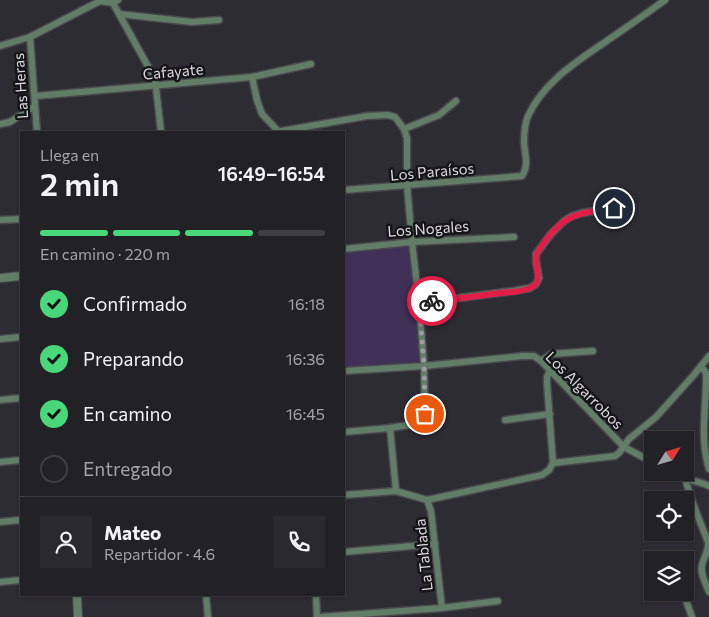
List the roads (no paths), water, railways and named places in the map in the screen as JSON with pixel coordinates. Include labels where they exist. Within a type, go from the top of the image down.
[{"type":"street","name":"Los Paraísos","points":[[345,190],[522,176],[526,165],[524,141],[527,118],[536,101],[569,67],[665,0]]},
{"type":"street","points":[[0,46],[30,38],[100,1],[115,2],[119,14],[155,79],[161,131]]},
{"type":"street","points":[[119,14],[192,22],[219,20]]},
{"type":"street","name":"Las Heras","points":[[30,38],[37,131]]},
{"type":"street","name":"Cafayate","points":[[35,96],[252,77],[311,64]]},
{"type":"street","points":[[252,77],[256,100],[262,114],[277,131]]},
{"type":"street","points":[[404,129],[438,115],[456,101]]},
{"type":"street","points":[[0,124],[10,122],[35,106]]},
{"type":"street","points":[[284,131],[388,114],[395,117],[404,129],[407,138],[407,185],[424,366],[425,418],[421,423],[345,432]]},
{"type":"street","points":[[419,303],[513,292],[530,288],[536,284],[538,278],[536,254],[551,234],[572,216],[614,208]]},
{"type":"street","points":[[0,220],[20,218]]},
{"type":"street","name":"Los Nogales","points":[[345,248],[412,242],[514,237]]},
{"type":"street","points":[[0,278],[20,276]]},
{"type":"street","points":[[0,339],[20,337]]},
{"type":"street","points":[[541,361],[550,354],[593,351]]},
{"type":"street","name":"Los Algarrobos","points":[[345,371],[534,356],[550,370],[624,447],[644,458]]},
{"type":"street","points":[[554,463],[615,456],[629,440],[656,417],[709,356]]},
{"type":"street","points":[[701,366],[706,372],[704,443],[709,468]]},
{"type":"street","points":[[345,495],[396,491],[427,500],[542,475],[554,463],[547,377],[550,370]]},
{"type":"street","points":[[0,400],[20,398]]},
{"type":"street","points":[[505,420],[550,414]]},
{"type":"street","points":[[390,428],[396,491]]},
{"type":"street","points":[[0,462],[20,460]]},
{"type":"street","points":[[686,481],[708,542],[702,574],[709,592]]},
{"type":"street","points":[[693,481],[709,486]]},
{"type":"street","name":"La Tablada","points":[[427,500],[431,511],[442,608]]},
{"type":"street","points":[[0,522],[20,520]]},
{"type":"street","points":[[345,552],[435,544]]},
{"type":"street","points":[[0,582],[20,580]]},
{"type":"street","points":[[77,596],[78,617]]},
{"type":"street","points":[[206,596],[208,617]]},
{"type":"street","points":[[316,596],[318,617],[414,613],[498,601]]},
{"type":"street","points":[[687,601],[692,617]]}]
